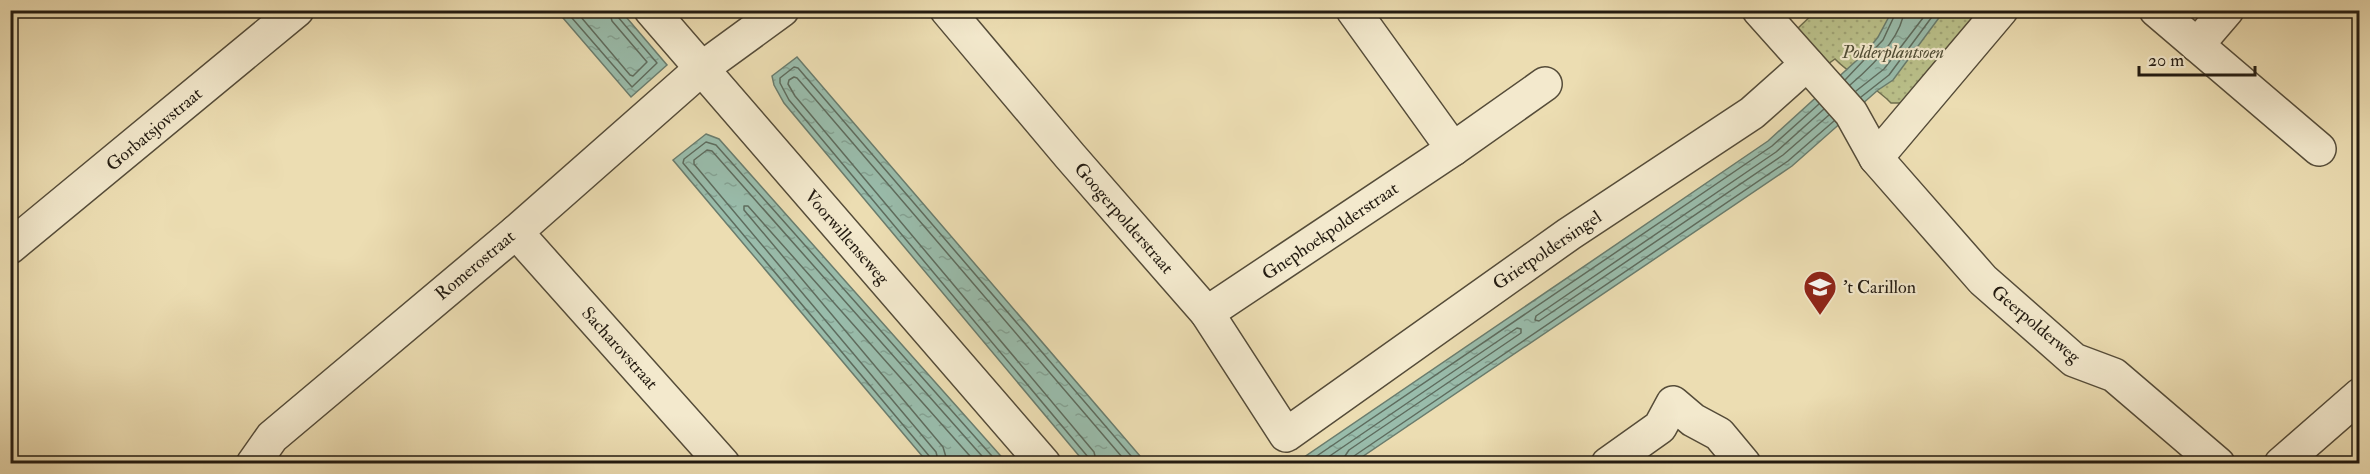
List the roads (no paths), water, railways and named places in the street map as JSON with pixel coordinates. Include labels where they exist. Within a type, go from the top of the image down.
[{"type":"street","name":"Gorbatsjovstraat","points":[[10,247],[297,10]]},
{"type":"street","name":"Voorwillenseweg","points":[[651,10],[1044,464]]},
{"type":"street","name":"Romerostraat","points":[[253,464],[272,436],[516,232],[701,69],[782,10]]},
{"type":"street","name":"Googerpolderstraat","points":[[947,10],[1207,313],[1286,435]]},
{"type":"street","points":[[1353,10],[1453,149]]},
{"type":"street","points":[[1759,10],[1807,64]]},
{"type":"street","points":[[1876,158],[2001,10]]},
{"type":"street","points":[[2156,10],[2319,149]]},
{"type":"street","points":[[2197,45],[2227,10]]},
{"type":"street","name":"Geerpolderweg","points":[[1807,64],[1851,114],[1876,158],[1983,280],[2074,360],[2114,375],[2218,464]]},
{"type":"street","name":"Grietpoldersingel","points":[[1286,435],[1569,234],[1752,113],[1807,64]]},
{"type":"street","name":"Gnephoekpolderstraat","points":[[1207,313],[1453,149],[1545,84]]},
{"type":"street","name":"Sacharovstraat","points":[[516,232],[723,464]]},
{"type":"street","points":[[2281,464],[2360,395]]},
{"type":"street","points":[[1608,464],[1660,427],[1673,403],[1693,420],[1719,434],[1744,464]]},
{"type":"water","points":[[557,11],[621,11],[667,65],[631,97]]},
{"type":"water","points":[[1892,11],[1944,11],[1893,80],[1878,90],[1792,166],[1353,463],[1294,464],[1768,141],[1867,51],[1878,37]]},
{"type":"water","points":[[797,57],[1146,463],[1085,463],[784,103],[774,85],[772,76]]},
{"type":"water","points":[[706,134],[719,139],[1007,463],[928,463],[673,160]]},
{"type":"place","name":"'t Carillon","points":[[1820,316]]},
{"type":"park label","name":"Polderplantsoen","points":[[1893,52]]}]
